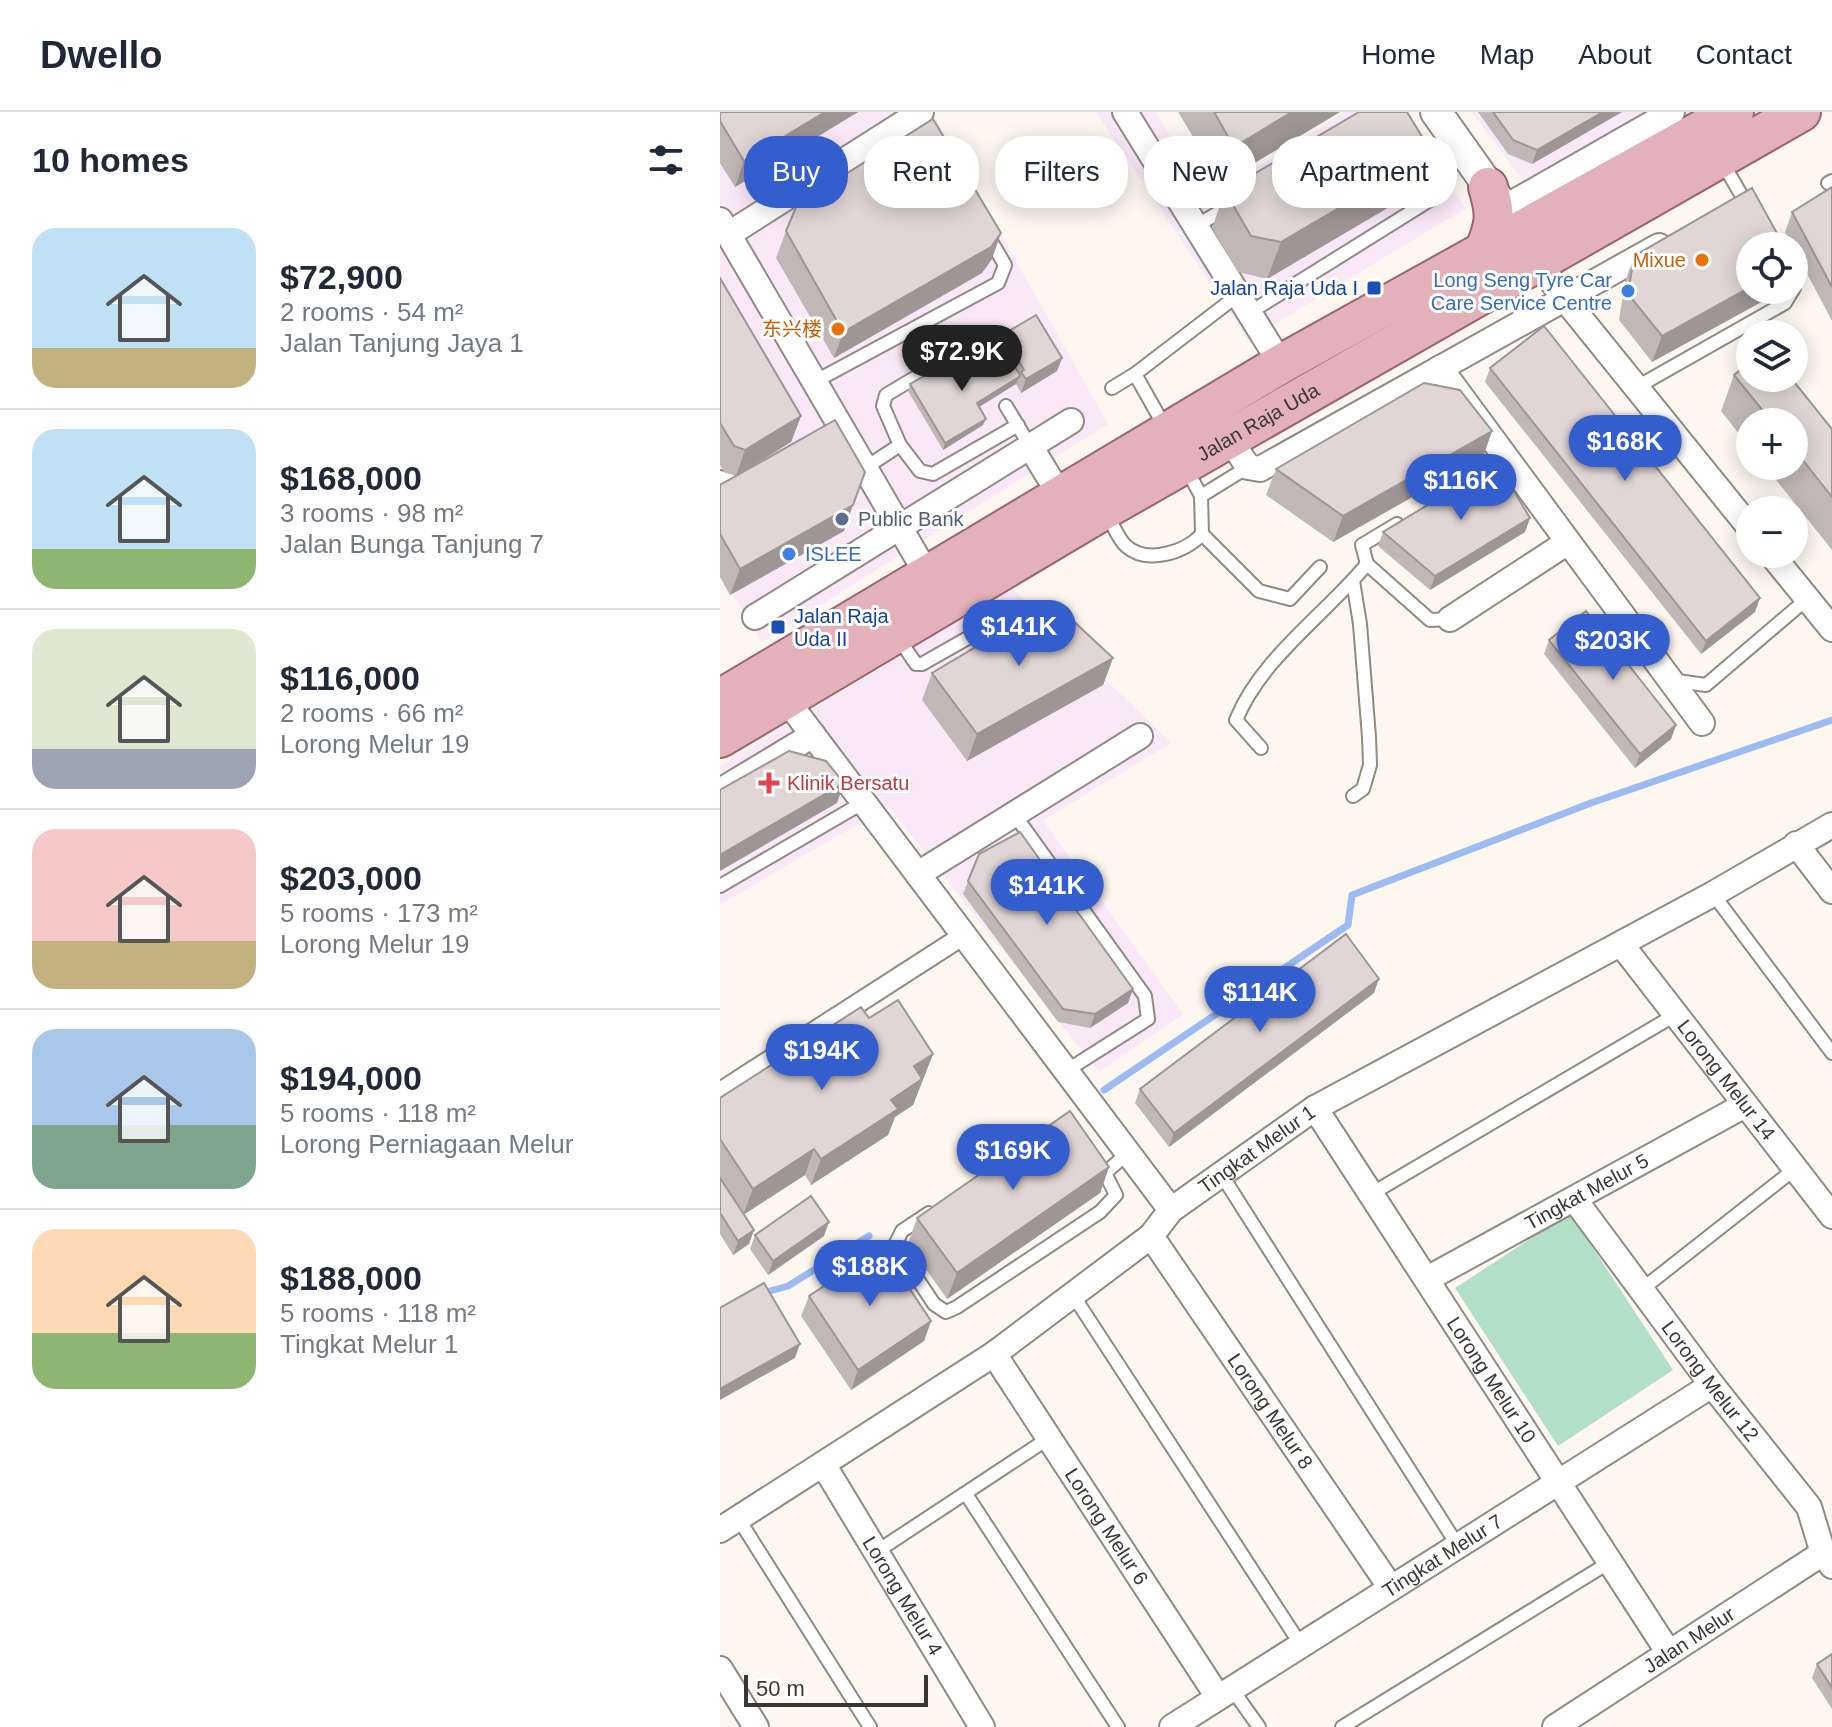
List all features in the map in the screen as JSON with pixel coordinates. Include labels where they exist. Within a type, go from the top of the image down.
[{"type":"main road","name":"Jalan Raja Uda","points":[[1592,212],[1734,112]]},
{"type":"main road","name":"Jalan Raja Uda","points":[[720,738],[1104,510],[1192,481],[1246,458],[1512,222],[1592,212],[1720,159],[1801,112]]},
{"type":"main road","points":[[1484,252],[1496,211],[1512,222]]},
{"type":"main road","name":"Jalan Raja Uda","points":[[726,691],[928,576],[1281,364],[1484,252],[1512,222]]},
{"type":"street","points":[[1125,112],[1281,364]]},
{"type":"street","points":[[1436,112],[1564,298],[1736,511]]},
{"type":"street","points":[[1512,222],[1672,112]]},
{"type":"street","points":[[922,116],[724,227],[814,382],[832,428],[865,468],[928,576]]},
{"type":"street","name":"Jalan Raja Uda","points":[[1246,458],[1440,368],[1675,237]]},
{"type":"street","points":[[1440,368],[1500,462],[1568,542],[1702,723]]},
{"type":"street","points":[[755,617],[1071,421]]},
{"type":"street","points":[[1030,446],[1060,495]]},
{"type":"street","points":[[1450,619],[1568,542]]},
{"type":"street","points":[[1782,568],[1832,629]]},
{"type":"street","points":[[785,698],[1171,1210]]},
{"type":"street","points":[[720,791],[813,735]]},
{"type":"street","points":[[918,874],[1140,736]]},
{"type":"street","name":"Tingkat Melur 1","points":[[729,1524],[994,1354],[1151,1236],[1171,1210],[1315,1108],[1713,894],[1832,825]]},
{"type":"street","points":[[1796,844],[1832,891]]},
{"type":"street","points":[[720,1092],[964,935]]},
{"type":"street","name":"Lorong Melur 14","points":[[1621,944],[1832,1216]]},
{"type":"street","name":"Tingkat Melur 5","points":[[1427,1279],[1745,1105]]},
{"type":"street","name":"Lorong Melur 10","points":[[1315,1108],[1669,1653]]},
{"type":"street","name":"Lorong Melur 12","points":[[1575,1200],[1712,1385],[1809,1507],[1828,1559]]},
{"type":"street","name":"Lorong Melur 8","points":[[1151,1236],[1391,1588]]},
{"type":"street","name":"Lorong Melur 6","points":[[994,1354],[1225,1693]]},
{"type":"street","name":"Tingkat Melur 7","points":[[1172,1727],[1712,1385]]},
{"type":"street","name":"Lorong Melur 4","points":[[823,1464],[982,1727]]},
{"type":"street","name":"Jalan Melur","points":[[1571,1723],[1669,1653],[1828,1559]]},
{"type":"street","points":[[720,1669],[756,1727]]},
{"type":"lane","points":[[1720,159],[1737,203],[1757,223]]},
{"type":"lane","points":[[1196,226],[1227,208]]},
{"type":"lane","points":[[1112,388],[1244,304],[1415,208]]},
{"type":"lane","points":[[814,382],[998,283],[1005,265],[981,224]]},
{"type":"lane","points":[[1637,387],[1783,304]]},
{"type":"lane","points":[[989,377],[974,351],[963,349],[886,395],[883,406],[900,445],[920,471],[933,474],[1018,425]]},
{"type":"lane","points":[[1135,374],[1168,432]]},
{"type":"lane","points":[[1006,406],[1030,446]]},
{"type":"lane","points":[[865,468],[900,445]]},
{"type":"lane","points":[[720,477],[736,482],[757,472]]},
{"type":"lane","points":[[1192,481],[1202,534],[1259,591],[1290,599],[1320,567]]},
{"type":"lane","points":[[1104,510],[1126,546],[1149,557],[1191,546],[1202,534]]},
{"type":"lane","points":[[1415,513],[1362,545],[1367,564],[1430,620],[1450,619]]},
{"type":"lane","points":[[1261,748],[1236,720],[1245,699],[1315,617],[1367,564]]},
{"type":"lane","points":[[1353,581],[1360,624],[1370,765],[1363,789],[1353,796]]},
{"type":"lane","points":[[1670,680],[1706,685],[1807,599]]},
{"type":"lane","points":[[720,886],[864,802]]},
{"type":"lane","points":[[1014,814],[1145,996],[1149,1011],[1148,1019],[1066,1071]]},
{"type":"lane","points":[[1713,894],[1832,1053]]},
{"type":"lane","points":[[1371,1194],[1675,1015]]},
{"type":"lane","points":[[1105,1173],[1128,1153]]},
{"type":"lane","points":[[941,1205],[902,1231],[895,1245],[934,1304],[946,1312],[1100,1212],[1116,1195],[1095,1161]]},
{"type":"lane","points":[[1641,1290],[1796,1168]]},
{"type":"lane","points":[[1221,1174],[1458,1546]]},
{"type":"lane","points":[[1073,1295],[1301,1645]]},
{"type":"lane","points":[[876,1552],[1049,1438]]},
{"type":"lane","points":[[966,1494],[1118,1727]]},
{"type":"lane","points":[[729,1524],[870,1727]]},
{"type":"lane","points":[[1342,1727],[1610,1562]]},
{"type":"lane","points":[[1225,1693],[1259,1727]]},
{"type":"shaded area","points":[[720,112],[932,112],[946,136],[864,136],[864,208],[979,208],[979,195],[1108,424],[762,642],[720,573]]},
{"type":"shaded area","points":[[1096,112],[1155,112],[1170,136],[1144,136],[1144,184],[1128,160],[1128,136],[1112,136]]},
{"type":"shaded area","points":[[1345,112],[1392,112],[1410,136],[1307,136]]},
{"type":"shaded area","points":[[1472,112],[1691,112],[1537,199]]},
{"type":"shaded area","points":[[1272,158],[1272,208],[1457,208],[1457,196],[1466,208],[1248,340],[1160,208],[1256,208],[1256,168]]},
{"type":"shaded area","points":[[1011,587],[1171,743],[1043,820],[1183,1014],[1099,1072],[888,806],[720,905],[720,767]]},
{"type":"green space","points":[[1570,1213],[1673,1370],[1558,1446],[1455,1288]]},
{"type":"building","points":[[720,112],[825,112],[785,136],[744,136],[744,161],[720,121]]},
{"type":"building","points":[[1214,112],[1292,112],[1252,136],[1228,136]]},
{"type":"building","points":[[1359,112],[1407,112],[1422,136],[1318,136]]},
{"type":"building","points":[[1493,112],[1603,112],[1537,150],[1513,140]]},
{"type":"building","points":[[933,119],[943,136],[906,136]]},
{"type":"building","points":[[864,163],[864,208],[979,208],[979,196],[1001,233],[991,247],[843,332],[786,231],[796,208],[848,208],[848,173]]},
{"type":"building","points":[[1272,163],[1272,208],[1339,208],[1281,242],[1251,236],[1235,208],[1256,208],[1256,173]]},
{"type":"building","points":[[1832,187],[1832,287],[1808,242],[1808,232],[1803,232],[1792,212]]},
{"type":"building","points":[[1752,188],[1776,232],[1736,232],[1736,295],[1662,336],[1628,294],[1634,256]]},
{"type":"building","points":[[720,278],[801,416],[745,450],[734,446],[720,423]]},
{"type":"building","points":[[1036,315],[1062,358],[1026,379],[1006,339],[1001,342],[999,337]]},
{"type":"building","points":[[1544,326],[1760,598],[1706,641],[1490,368]]},
{"type":"building","points":[[1003,348],[1019,377],[977,403],[986,419],[945,443],[910,384],[952,360],[960,374]]},
{"type":"building","points":[[1424,383],[1460,390],[1492,431],[1343,516],[1276,469]]},
{"type":"building","points":[[1748,392],[1802,392],[1832,429],[1832,497],[1808,467],[1808,408],[1761,408]]},
{"type":"building","points":[[835,420],[865,472],[853,505],[740,569],[720,534],[720,485]]},
{"type":"building","points":[[1497,463],[1530,518],[1435,576],[1383,532]]},
{"type":"building","points":[[1036,611],[1068,616],[1113,658],[977,734],[932,673]]},
{"type":"building","points":[[1586,611],[1676,725],[1640,754],[1549,640]]},
{"type":"building","points":[[789,751],[826,761],[844,783],[720,855],[720,790]]},
{"type":"building","points":[[1020,832],[1133,989],[1095,1014],[1063,1009],[968,881],[979,854]]},
{"type":"building","points":[[1346,934],[1379,979],[1174,1133],[1140,1089]]},
{"type":"building","points":[[898,1000],[933,1054],[914,1066],[922,1079],[891,1100],[898,1109],[821,1159],[814,1149],[753,1189],[720,1139],[720,1098],[861,1007],[869,1018]]},
{"type":"building","points":[[1070,1111],[1109,1167],[957,1273],[917,1218]]},
{"type":"building","points":[[720,1178],[754,1230],[738,1241],[720,1213]]},
{"type":"building","points":[[811,1196],[829,1222],[773,1261],[755,1235]]},
{"type":"building","points":[[882,1247],[931,1321],[858,1370],[809,1296]]},
{"type":"building","points":[[764,1283],[800,1344],[720,1389],[720,1308]]},
{"type":"building","points":[[1832,1654],[1832,1688],[1817,1664]]},
{"type":"waterway","points":[[1104,1090],[1348,925],[1352,895],[1591,803],[1832,720]]},
{"type":"waterway","points":[[763,1293],[788,1286],[869,1236]]},
{"type":"place","name":"Mixue","points":[[1702,260]]},
{"type":"place","name":"Jalan Raja Uda I","points":[[1374,288]]},
{"type":"place","name":"Long Seng Tyre Car Care Service Centre","points":[[1628,291]]},
{"type":"place","name":"东兴楼","points":[[838,329]]},
{"type":"place","name":"Public Bank","points":[[842,519]]},
{"type":"place","name":"ISLEE","points":[[789,554]]},
{"type":"place","name":"Jalan Raja Uda II","points":[[778,627]]},
{"type":"place","name":"Klinik Bersatu","points":[[769,783]]}]
